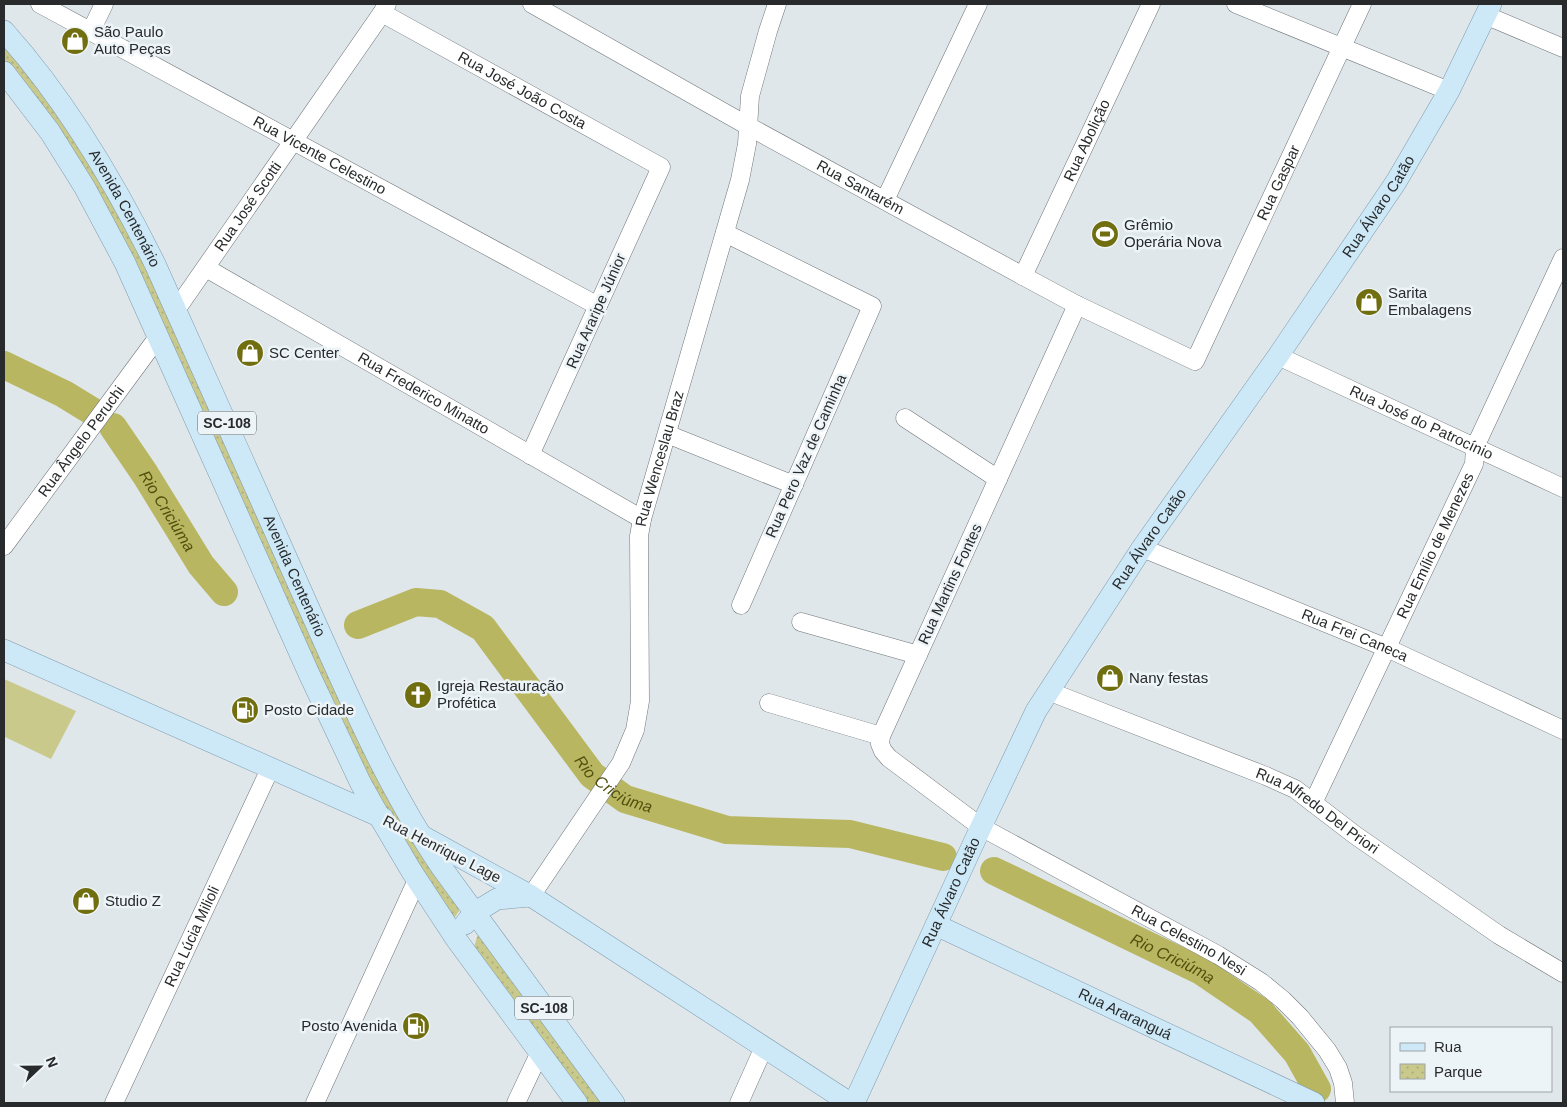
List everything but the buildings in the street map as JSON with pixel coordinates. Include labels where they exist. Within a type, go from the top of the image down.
[{"type":"main road","name":"Rua Álvaro Catão","points":[[854,1103],[1036,711],[1142,548],[1278,356],[1387,196],[1449,91],[1488,9]]},
{"type":"main road","name":"Avenida Centenário","points":[[4,31],[24,53],[56,95],[96,156],[134,221],[176,310],[357,716],[418,834],[614,1103]]},
{"type":"main road","name":"Avenida Centenário","points":[[4,72],[50,132],[121,255],[310,676],[378,816],[456,938],[577,1103]]},
{"type":"main road","name":"Rua Henrique Lage","points":[[4,650],[418,834],[531,896],[850,1103]]},
{"type":"main road","points":[[456,938],[474,913],[497,899],[531,896]]},
{"type":"main road","name":"Rua Araranguá","points":[[936,925],[1314,1103]]},
{"type":"street","name":"Rua Vicente Celestino","points":[[40,4],[598,306]]},
{"type":"street","points":[[91,31],[104,4]]},
{"type":"street","name":"Rua Santarém","points":[[532,4],[748,126],[1023,276],[1078,305],[1195,361]]},
{"type":"street","name":"Rua Wenceslau Braz","points":[[531,896],[614,773],[628,748],[635,730],[639,710],[638,550],[642,519],[745,161],[750,96],[777,4]]},
{"type":"street","points":[[885,200],[978,4]]},
{"type":"street","name":"Rua Abolição","points":[[1023,276],[1151,4]]},
{"type":"street","points":[[1236,4],[1449,91]]},
{"type":"street","name":"Rua Gaspar","points":[[1195,361],[1362,4]]},
{"type":"street","name":"Rua José Scotti","points":[[176,310],[385,8]]},
{"type":"street","name":"Rua José João Costa","points":[[385,8],[661,167]]},
{"type":"street","points":[[1488,9],[1563,48]]},
{"type":"street","name":"Rua Araripe Júnior","points":[[530,455],[661,167]]},
{"type":"street","name":"Rua Pero Vaz de Caminha","points":[[725,232],[872,306],[740,605]]},
{"type":"street","name":"Rua Emílio de Menezes","points":[[1313,803],[1474,464],[1475,447],[1563,258]]},
{"type":"street","name":"Rua Frederico Minatto","points":[[206,268],[642,519]]},
{"type":"street","name":"Rua Martins Fontes","points":[[881,736],[1078,305]]},
{"type":"street","name":"Rua Ângelo Peruchi","points":[[4,546],[158,337]]},
{"type":"street","name":"Rua José do Patrocínio","points":[[1278,356],[1563,488]]},
{"type":"street","points":[[904,418],[998,479]]},
{"type":"street","points":[[667,434],[794,485]]},
{"type":"street","name":"Rua Frei Caneca","points":[[1142,548],[1388,648],[1563,730]]},
{"type":"street","points":[[802,622],[918,656]]},
{"type":"street","name":"Rua Alfredo Del Priori","points":[[1048,691],[1295,789],[1354,835],[1499,935],[1563,973]]},
{"type":"street","points":[[769,703],[881,736],[880,744],[889,758],[981,827]]},
{"type":"street","name":"Rua Lúcia Milioli","points":[[114,1103],[270,769]]},
{"type":"street","name":"Rua Celestino Nesi","points":[[981,827],[1218,955],[1261,982],[1283,1000],[1327,1050],[1338,1068],[1343,1083],[1345,1103]]},
{"type":"street","points":[[315,1103],[418,880]]},
{"type":"street","points":[[739,1103],[764,1048]]},
{"type":"street","points":[[516,1103],[540,1052]]},
{"type":"green space","points":[[4,39],[116,197],[256,498],[463,905],[453,920],[396,834],[346,740],[192,400],[4,62]]},
{"type":"green space","points":[[4,679],[76,711],[51,759],[5,737],[4,739]]},
{"type":"green space","points":[[480,928],[608,1103],[584,1103],[473,950]]},
{"type":"waterway","name":"Rio Criciúma","points":[[4,365],[64,394],[95,413]]},
{"type":"waterway","name":"Rio Criciúma","points":[[113,427],[145,474],[201,565],[224,592]]},
{"type":"waterway","name":"Rio Criciúma","points":[[358,625],[416,602],[440,604],[483,628],[592,775],[625,799],[727,830],[850,834],[943,857]]},
{"type":"waterway","name":"Rio Criciúma","points":[[994,871],[1201,971],[1260,1011],[1297,1053],[1317,1089]]},
{"type":"place","name":"São Paulo Auto Peças","points":[[75,41]]},
{"type":"place","name":"Grêmio Operária Nova","points":[[1105,234]]},
{"type":"place","name":"Sarita Embalagens","points":[[1369,302]]},
{"type":"place","name":"SC Center","points":[[250,353]]},
{"type":"place","name":"Nany festas","points":[[1110,678]]},
{"type":"place","name":"Igreja Restauração Profética","points":[[418,695]]},
{"type":"place","name":"Posto Cidade","points":[[245,710]]},
{"type":"place","name":"Studio Z","points":[[86,901]]},
{"type":"place","name":"Posto Avenida","points":[[416,1026]]}]
